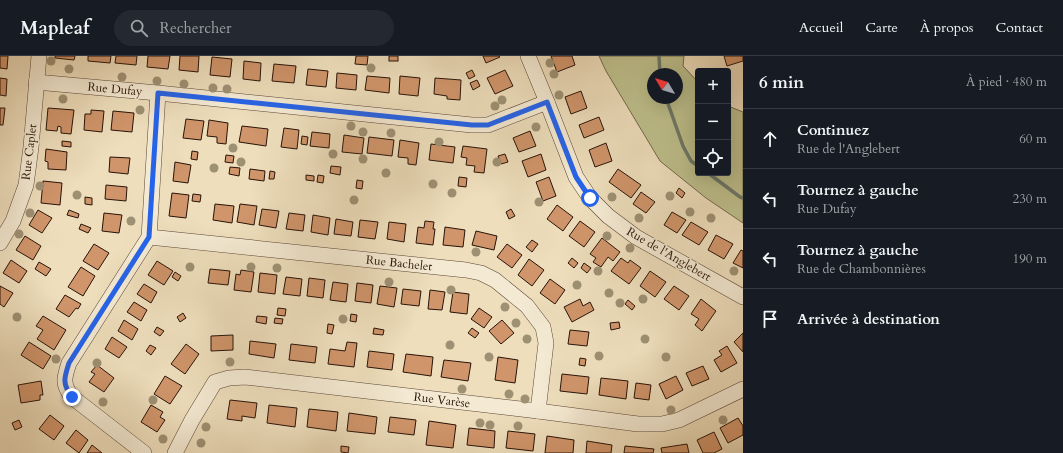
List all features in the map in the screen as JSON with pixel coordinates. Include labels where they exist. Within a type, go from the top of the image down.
[{"type":"street","name":"Rue Caplet","points":[[0,243],[13,221],[26,184],[31,147],[38,56]]},
{"type":"street","name":"Rue de l'Anglebert","points":[[528,56],[576,177],[590,198],[608,216],[636,237],[743,297]]},
{"type":"street","name":"Rue Dufay","points":[[36,82],[472,125],[488,125],[547,102]]},
{"type":"street","points":[[144,453],[72,397],[66,390],[64,382],[69,363],[149,237],[158,93]]},
{"type":"street","name":"Rue Bachelet","points":[[149,237],[466,270],[481,273],[495,280],[527,306],[543,328],[546,343],[538,411]]},
{"type":"street","name":"Rue Varèse","points":[[175,453],[192,420],[215,382],[229,378],[245,377],[638,424],[662,424],[679,420],[743,389]]},
{"type":"green space","points":[[599,56],[684,56],[683,66],[695,79],[695,176],[731,176],[731,107],[743,112],[743,223],[706,198],[660,161],[606,71]]},
{"type":"building","points":[[0,56],[8,56],[7,69],[0,68]]},
{"type":"building","points":[[55,56],[75,56],[74,60],[55,58]]},
{"type":"building","points":[[88,56],[111,56],[110,63],[88,61]]},
{"type":"building","points":[[116,56],[137,56],[136,65],[115,63]]},
{"type":"building","points":[[148,56],[170,56],[168,69],[147,67]]},
{"type":"building","points":[[180,56],[199,56],[198,72],[179,70]]},
{"type":"building","points":[[356,56],[368,56],[367,65],[355,64]]},
{"type":"building","points":[[389,56],[398,56],[398,61],[389,61]]},
{"type":"building","points":[[483,56],[499,56],[500,57],[486,63]]},
{"type":"building","points":[[551,56],[572,56],[575,65],[557,72]]},
{"type":"building","points":[[724,56],[743,56],[743,61],[727,66]]},
{"type":"building","points":[[212,57],[232,59],[230,77],[210,75]]},
{"type":"building","points":[[244,61],[261,63],[260,81],[243,79]]},
{"type":"building","points":[[274,64],[296,66],[294,83],[272,81]]},
{"type":"building","points":[[308,69],[328,71],[326,87],[306,85]]},
{"type":"building","points":[[472,70],[475,76],[469,79],[466,73]]},
{"type":"building","points":[[505,70],[513,86],[495,94],[487,78]]},
{"type":"building","points":[[337,73],[357,75],[356,90],[336,88]]},
{"type":"building","points":[[367,76],[390,78],[389,93],[365,90]]},
{"type":"building","points":[[400,76],[420,78],[418,96],[399,94]]},
{"type":"building","points":[[0,78],[7,79],[6,96],[0,95]]},
{"type":"building","points":[[435,78],[461,80],[460,100],[447,99],[447,96],[434,94]]},
{"type":"building","points":[[477,80],[480,86],[473,90],[470,83]]},
{"type":"building","points":[[581,91],[587,108],[571,114],[565,97]]},
{"type":"building","points":[[0,108],[5,108],[3,125],[0,125]]},
{"type":"building","points":[[48,108],[74,110],[71,134],[61,133],[61,127],[58,126],[57,131],[46,130]]},
{"type":"building","points":[[91,110],[104,111],[102,132],[84,130],[85,114],[91,114]]},
{"type":"building","points":[[113,111],[134,113],[132,132],[111,130]]},
{"type":"building","points":[[599,117],[604,130],[584,138],[579,125]]},
{"type":"building","points":[[186,119],[204,121],[201,140],[183,138]]},
{"type":"building","points":[[209,120],[228,123],[226,144],[217,143],[217,137],[207,136]]},
{"type":"building","points":[[242,126],[268,129],[266,146],[239,142]]},
{"type":"building","points":[[284,128],[299,130],[297,149],[281,147]]},
{"type":"building","points":[[530,131],[536,146],[519,152],[513,138]]},
{"type":"building","points":[[312,132],[330,134],[329,148],[310,146]]},
{"type":"building","points":[[344,135],[364,138],[362,154],[342,152]]},
{"type":"building","points":[[302,136],[308,137],[307,145],[301,144]]},
{"type":"building","points":[[369,137],[394,140],[392,156],[367,153]]},
{"type":"building","points":[[400,140],[419,143],[416,165],[408,164],[408,158],[398,157]]},
{"type":"building","points":[[62,141],[71,142],[71,147],[62,146]]},
{"type":"building","points":[[606,143],[612,161],[595,167],[589,150]]},
{"type":"building","points":[[431,144],[455,147],[453,163],[429,160]]},
{"type":"building","points":[[463,146],[487,149],[484,173],[474,172],[475,166],[466,165],[467,158],[461,157]]},
{"type":"building","points":[[46,149],[67,152],[66,170],[48,169],[48,162],[45,161]]},
{"type":"building","points":[[192,151],[198,152],[197,160],[191,159]]},
{"type":"building","points":[[505,154],[508,162],[501,164],[498,156]]},
{"type":"building","points":[[541,154],[546,170],[528,177],[522,161]]},
{"type":"building","points":[[226,155],[234,156],[233,163],[225,162]]},
{"type":"building","points":[[110,157],[130,158],[128,174],[109,172]]},
{"type":"building","points":[[175,162],[191,165],[188,183],[173,181]]},
{"type":"building","points":[[331,166],[341,167],[340,175],[330,173]]},
{"type":"building","points":[[230,167],[240,168],[239,176],[229,174]]},
{"type":"building","points":[[250,169],[265,171],[264,181],[249,179]]},
{"type":"building","points":[[618,169],[641,185],[631,198],[609,182]]},
{"type":"building","points":[[270,171],[275,172],[274,179],[269,179]]},
{"type":"building","points":[[306,175],[314,176],[314,181],[306,180]]},
{"type":"building","points":[[318,175],[324,176],[323,183],[317,182]]},
{"type":"building","points":[[459,177],[467,178],[466,187],[458,186]]},
{"type":"building","points":[[549,177],[556,196],[543,201],[536,182]]},
{"type":"building","points":[[357,180],[363,181],[362,189],[356,188]]},
{"type":"building","points":[[43,181],[62,183],[60,205],[41,203]]},
{"type":"building","points":[[106,185],[127,187],[126,201],[105,199]]},
{"type":"building","points":[[679,188],[685,193],[682,198],[676,193]]},
{"type":"building","points":[[641,192],[655,202],[646,213],[633,204]]},
{"type":"building","points":[[172,193],[189,195],[186,218],[169,216]]},
{"type":"building","points":[[193,194],[201,195],[200,202],[192,201]]},
{"type":"building","points":[[85,197],[92,198],[92,205],[85,204]]},
{"type":"building","points":[[215,204],[234,206],[232,223],[213,220]]},
{"type":"building","points":[[240,204],[257,206],[254,225],[237,222]]},
{"type":"building","points":[[557,205],[573,217],[563,231],[547,219]]},
{"type":"building","points":[[262,209],[279,211],[276,228],[259,225]]},
{"type":"building","points":[[511,209],[515,216],[509,219],[506,212]]},
{"type":"building","points":[[38,210],[52,218],[42,233],[29,225]]},
{"type":"building","points":[[69,210],[79,214],[78,218],[67,215]]},
{"type":"building","points":[[672,212],[686,220],[677,233],[664,225]]},
{"type":"building","points":[[104,213],[122,215],[119,233],[102,231]]},
{"type":"building","points":[[289,213],[305,215],[303,231],[286,229]]},
{"type":"building","points":[[313,215],[330,218],[328,235],[311,232]]},
{"type":"building","points":[[336,219],[353,222],[351,236],[334,234]]},
{"type":"building","points":[[360,220],[378,222],[375,239],[358,237]]},
{"type":"building","points":[[425,221],[434,222],[433,229],[435,229],[433,245],[416,243],[418,227],[424,228]]},
{"type":"building","points":[[580,221],[595,232],[584,247],[569,236]]},
{"type":"building","points":[[389,222],[406,224],[404,242],[387,239]]},
{"type":"building","points":[[691,222],[708,232],[699,245],[682,235]]},
{"type":"building","points":[[81,224],[91,228],[88,233],[79,229]]},
{"type":"building","points":[[445,227],[465,230],[463,247],[443,245]]},
{"type":"building","points":[[476,231],[497,236],[494,250],[472,245]]},
{"type":"building","points":[[716,235],[733,244],[724,259],[708,250]]},
{"type":"building","points":[[25,236],[41,246],[33,260],[16,250]]},
{"type":"building","points":[[602,238],[620,252],[613,261],[608,257],[601,267],[593,262],[596,258],[590,254]]},
{"type":"building","points":[[532,240],[538,244],[532,252],[526,247]]},
{"type":"building","points":[[94,244],[109,253],[98,270],[83,261]]},
{"type":"building","points":[[507,244],[522,255],[512,268],[497,257]]},
{"type":"building","points":[[741,250],[743,251],[743,268],[733,263]]},
{"type":"building","points":[[572,258],[578,263],[574,268],[568,263]]},
{"type":"building","points":[[621,258],[628,263],[630,260],[641,268],[629,284],[611,271]]},
{"type":"building","points":[[529,259],[544,270],[532,286],[518,275]]},
{"type":"building","points":[[11,260],[27,271],[19,283],[3,273]]},
{"type":"building","points":[[157,261],[173,271],[164,285],[148,275]]},
{"type":"building","points":[[39,262],[51,269],[46,276],[35,269]]},
{"type":"building","points":[[584,263],[591,268],[587,273],[581,268]]},
{"type":"building","points":[[81,267],[95,276],[83,296],[68,287]]},
{"type":"building","points":[[210,269],[230,271],[228,285],[208,283]]},
{"type":"building","points":[[241,270],[254,272],[251,292],[234,290],[236,274],[240,275]]},
{"type":"building","points":[[650,271],[666,282],[655,297],[640,286]]},
{"type":"building","points":[[175,272],[181,276],[178,281],[172,277]]},
{"type":"building","points":[[260,273],[277,275],[275,294],[258,292]]},
{"type":"building","points":[[286,277],[302,279],[300,296],[283,294]]},
{"type":"building","points":[[309,278],[325,280],[323,298],[307,296]]},
{"type":"building","points":[[550,279],[565,290],[555,304],[540,293]]},
{"type":"building","points":[[333,282],[348,284],[346,302],[330,300]]},
{"type":"building","points":[[357,283],[373,285],[371,303],[355,301]]},
{"type":"building","points":[[144,284],[157,292],[151,303],[137,294]]},
{"type":"building","points":[[0,286],[13,293],[4,307],[0,304]]},
{"type":"building","points":[[380,286],[397,288],[394,307],[377,304]]},
{"type":"building","points":[[674,286],[689,296],[679,310],[664,299]]},
{"type":"building","points":[[403,289],[421,291],[419,306],[401,304]]},
{"type":"building","points":[[430,290],[445,292],[442,310],[428,309]]},
{"type":"building","points":[[453,292],[469,294],[467,314],[450,312]]},
{"type":"building","points":[[65,295],[81,304],[69,317],[56,309]]},
{"type":"building","points":[[580,299],[583,306],[590,302],[594,310],[572,322],[564,307]]},
{"type":"building","points":[[701,299],[716,311],[702,331],[695,325],[699,319],[691,314]]},
{"type":"building","points":[[628,300],[635,306],[632,310],[625,304]]},
{"type":"building","points":[[134,302],[147,310],[141,321],[127,312]]},
{"type":"building","points":[[278,308],[286,309],[285,316],[277,315]]},
{"type":"building","points":[[479,308],[492,317],[484,328],[471,319]]},
{"type":"building","points":[[183,313],[186,318],[180,322],[177,317]]},
{"type":"building","points":[[351,314],[357,315],[356,322],[350,321]]},
{"type":"building","points":[[43,316],[66,330],[54,350],[37,339],[43,330],[36,326]]},
{"type":"building","points":[[257,316],[267,317],[266,324],[256,322]]},
{"type":"building","points":[[275,318],[283,319],[282,324],[274,323]]},
{"type":"building","points":[[124,320],[138,329],[132,340],[118,331]]},
{"type":"building","points":[[502,320],[514,333],[501,344],[489,331]]},
{"type":"building","points":[[619,322],[620,328],[611,330],[610,323]]},
{"type":"building","points":[[328,324],[334,325],[332,334],[327,333]]},
{"type":"building","points":[[157,327],[164,331],[160,336],[154,332]]},
{"type":"building","points":[[374,328],[384,330],[383,335],[373,334]]},
{"type":"building","points":[[472,328],[479,333],[475,338],[468,333]]},
{"type":"building","points":[[570,330],[589,332],[587,346],[568,344]]},
{"type":"building","points":[[743,333],[743,352],[734,342]]},
{"type":"building","points":[[233,335],[233,350],[211,351],[211,336]]},
{"type":"building","points":[[112,337],[127,347],[119,358],[105,349]]},
{"type":"building","points":[[250,341],[276,344],[274,358],[249,354]]},
{"type":"building","points":[[29,342],[51,356],[43,369],[21,355]]},
{"type":"building","points":[[347,342],[357,343],[354,367],[328,364],[330,349],[345,351]]},
{"type":"building","points":[[186,344],[199,354],[185,374],[171,364]]},
{"type":"building","points":[[291,344],[317,347],[315,363],[289,360]]},
{"type":"building","points":[[150,345],[156,348],[151,355],[146,351]]},
{"type":"building","points":[[727,346],[737,363],[721,372],[714,360],[722,355],[719,351]]},
{"type":"building","points":[[369,351],[394,354],[392,370],[367,367]]},
{"type":"building","points":[[406,354],[433,357],[431,376],[403,372]]},
{"type":"building","points":[[498,357],[518,360],[515,383],[495,380]]},
{"type":"building","points":[[580,358],[586,359],[585,366],[579,365]]},
{"type":"building","points":[[444,360],[471,363],[468,381],[441,377]]},
{"type":"building","points":[[97,365],[114,378],[104,392],[89,382],[95,374],[91,372]]},
{"type":"building","points":[[703,366],[709,379],[692,386],[686,373]]},
{"type":"building","points":[[562,374],[589,377],[587,394],[560,391]]},
{"type":"building","points":[[165,376],[182,386],[170,404],[154,394]]},
{"type":"building","points":[[676,376],[683,390],[666,399],[659,384]]},
{"type":"building","points":[[601,378],[628,381],[626,399],[599,395]]},
{"type":"building","points":[[41,381],[43,395],[40,395],[40,400],[21,403],[18,385]]},
{"type":"building","points":[[636,383],[651,385],[649,400],[634,398]]},
{"type":"building","points":[[230,400],[257,403],[255,418],[242,416],[242,421],[227,419]]},
{"type":"building","points":[[151,405],[163,412],[160,417],[165,420],[157,432],[141,422]]},
{"type":"building","points":[[269,405],[297,408],[295,427],[267,423]]},
{"type":"building","points":[[309,409],[338,412],[336,431],[307,427]]},
{"type":"building","points":[[349,413],[377,417],[375,434],[347,431]]},
{"type":"building","points":[[50,415],[64,426],[54,440],[39,429]]},
{"type":"building","points":[[390,417],[416,420],[414,435],[388,432]]},
{"type":"building","points":[[738,418],[743,426],[743,435],[728,443],[720,428]]},
{"type":"building","points":[[19,420],[22,427],[15,430],[12,423]]},
{"type":"building","points":[[429,421],[456,425],[453,448],[426,445]]},
{"type":"building","points":[[469,428],[495,431],[494,448],[467,445]]},
{"type":"building","points":[[76,430],[88,440],[79,453],[66,443]]},
{"type":"building","points":[[508,431],[535,434],[533,451],[506,448]]},
{"type":"building","points":[[714,432],[722,449],[714,453],[703,453],[697,440]]},
{"type":"building","points":[[547,436],[574,440],[573,453],[545,453]]},
{"type":"building","points":[[587,441],[612,445],[611,453],[586,453]]},
{"type":"building","points":[[687,444],[689,453],[662,453],[661,448]]},
{"type":"building","points":[[92,445],[102,453],[87,453]]},
{"type":"building","points":[[341,446],[349,447],[348,453],[341,452]]},
{"type":"building","points":[[625,446],[654,449],[653,453],[624,453]]},
{"type":"waterway","points":[[659,56],[660,68]]},
{"type":"waterway","points":[[668,104],[683,146],[691,161],[695,164]]},
{"type":"waterway","points":[[712,176],[743,198]]},
{"type":"route","points":[[72,397],[66,390],[64,382],[69,363],[149,237],[158,93],[472,125],[488,125],[547,102],[576,177],[590,198]]}]
